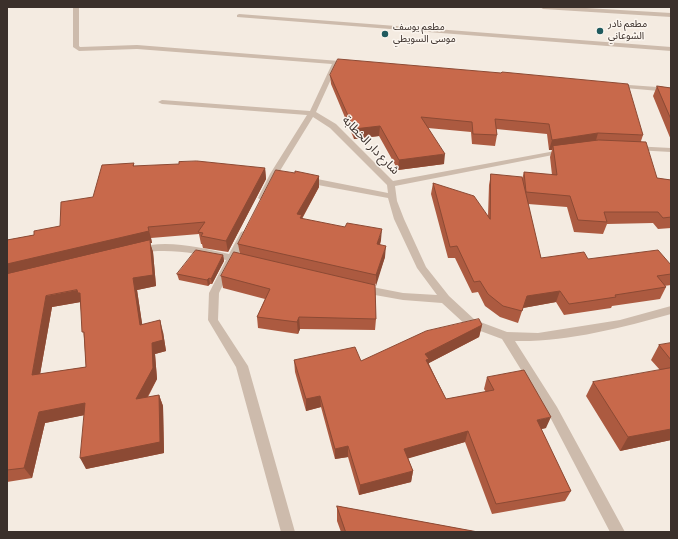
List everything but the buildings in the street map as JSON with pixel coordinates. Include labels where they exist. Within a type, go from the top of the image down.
[{"type":"street","points":[[76,7],[75,40],[76,47],[79,49],[137,47],[360,64]]},
{"type":"street","points":[[543,7],[671,15]]},
{"type":"street","points":[[239,16],[671,49]]},
{"type":"street","points":[[256,209],[274,174],[312,113],[336,62]]},
{"type":"street","points":[[610,85],[671,90]]},
{"type":"street","points":[[162,102],[312,113]]},
{"type":"street","name":"شارع دار الخطابة","points":[[312,113],[334,126],[391,184],[392,196],[399,219],[422,268],[445,299],[471,323],[506,336],[538,337],[620,324],[671,310]]},
{"type":"street","points":[[628,148],[671,150]]},
{"type":"street","points":[[391,184],[575,149]]},
{"type":"street","points":[[296,178],[392,196]]},
{"type":"street","points":[[249,223],[214,293],[213,320],[242,366],[288,532]]},
{"type":"street","points":[[130,252],[158,246],[176,247],[246,262]]},
{"type":"street","points":[[349,286],[394,296],[422,300],[445,299]]},
{"type":"street","points":[[506,336],[553,411],[618,532]]},
{"type":"place","name":"مطعم نادر الشوعاني","points":[[600,31]]},
{"type":"place","name":"مطعم يوسف موسى السويطي","points":[[385,34]]}]
